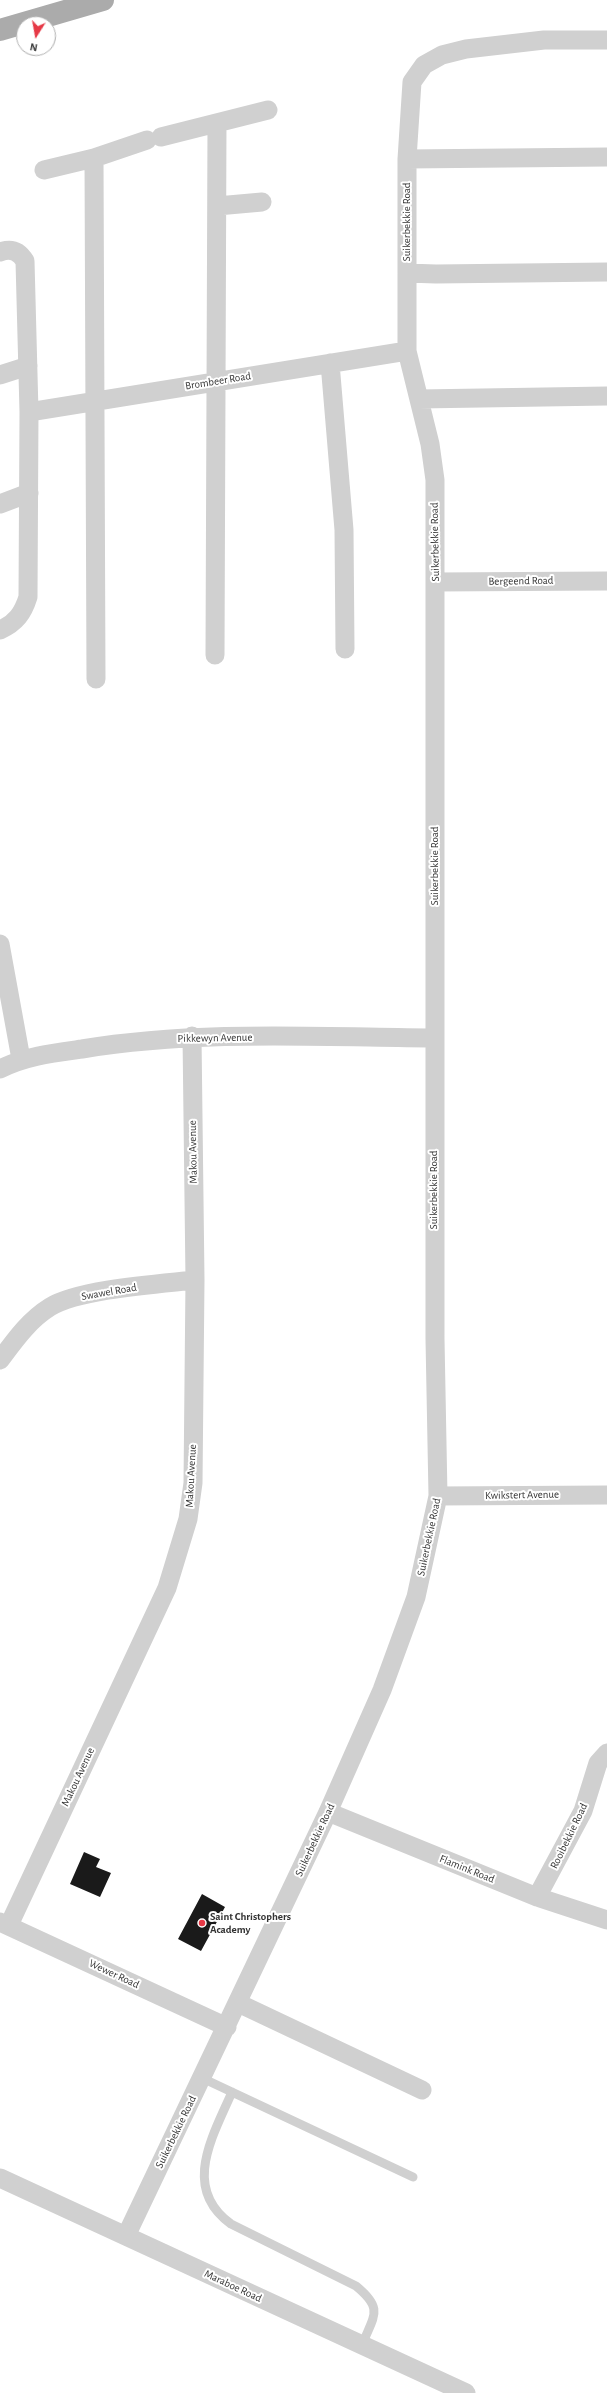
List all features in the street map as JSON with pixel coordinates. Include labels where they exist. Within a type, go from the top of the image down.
[{"type":"main road","points":[[0,30],[103,0]]},
{"type":"street","name":"Suikerbekkie Road","points":[[126,2236],[227,2027],[328,1812],[382,1690],[416,1597],[438,1496],[435,1339],[434,1038],[435,480],[430,444],[407,351],[407,159],[412,82],[424,66],[442,55],[466,49],[544,40],[607,40]]},
{"type":"street","points":[[44,170],[94,158],[154,139],[268,110]]},
{"type":"street","points":[[215,655],[217,123]]},
{"type":"street","points":[[407,159],[607,156]]},
{"type":"street","points":[[94,158],[96,679]]},
{"type":"street","points":[[217,206],[262,202]]},
{"type":"street","points":[[0,252],[8,249],[20,253],[25,261],[29,412],[28,597],[23,613],[9,626],[0,630]]},
{"type":"street","points":[[407,273],[607,272]]},
{"type":"street","name":"Brombeer Road","points":[[29,412],[407,351]]},
{"type":"street","points":[[330,363],[344,530],[344,649]]},
{"type":"street","points":[[0,375],[28,366]]},
{"type":"street","points":[[419,399],[607,396]]},
{"type":"street","points":[[0,504],[29,493]]},
{"type":"street","name":"Bergeend Road","points":[[436,582],[607,580]]},
{"type":"street","points":[[0,944],[21,1059]]},
{"type":"street","name":"Pikkewyn Avenue","points":[[0,1069],[21,1059],[106,1045],[192,1036],[434,1038]]},
{"type":"street","name":"Makou Avenue","points":[[4,1924],[167,1588],[186,1527],[193,1484],[195,1280],[192,1036]]},
{"type":"street","name":"Swawel Road","points":[[0,1360],[23,1329],[51,1306],[86,1294],[195,1280]]},
{"type":"street","name":"Kwikstert Avenue","points":[[438,1496],[607,1495]]},
{"type":"street","name":"Rooibekkie Road","points":[[537,1897],[583,1811],[598,1763],[607,1753]]},
{"type":"street","name":"Flamink Road","points":[[328,1812],[537,1897],[607,1920]]},
{"type":"street","name":"Wewer Road","points":[[4,1924],[227,2027]]},
{"type":"street","points":[[238,2003],[422,2090]]},
{"type":"street","name":"Maraboe Road","points":[[0,2178],[466,2393]]},
{"type":"lane","points":[[202,2078],[413,2177]]},
{"type":"lane","points":[[232,2092],[204,2164],[203,2180],[208,2195],[222,2218],[231,2224],[356,2286],[369,2297],[372,2300],[374,2314],[362,2345]]},
{"type":"building","points":[[84,1852],[100,1859],[96,1867],[111,1873],[100,1897],[70,1884]]},
{"type":"building","name":"Saint Christophers Academy","points":[[202,1894],[225,1907],[201,1951],[178,1939]]},
{"type":"place","name":"Saint Christophers Academy","points":[[202,1923]]}]
